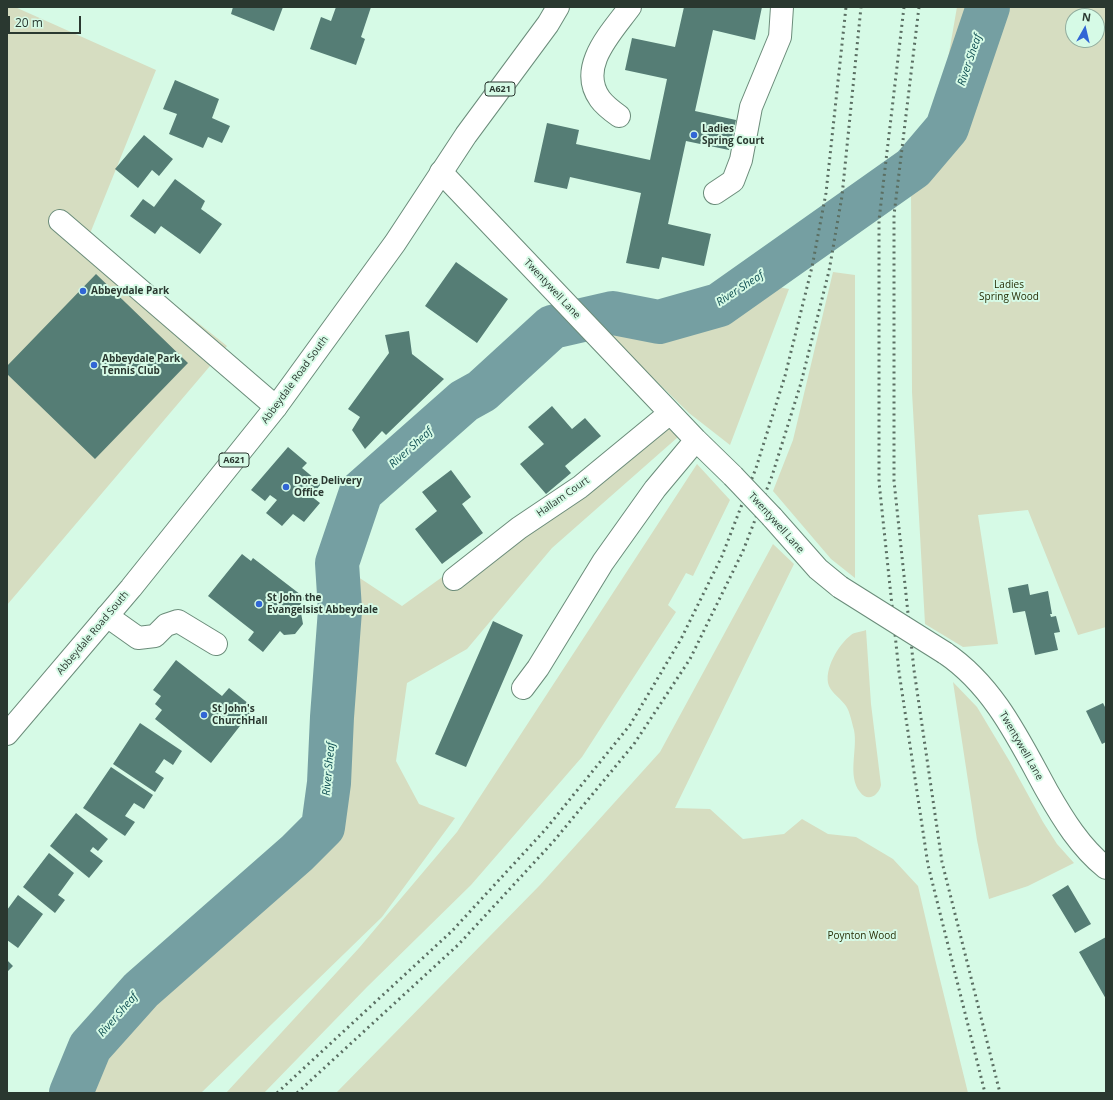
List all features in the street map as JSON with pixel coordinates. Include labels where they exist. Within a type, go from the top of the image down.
[{"type":"street","name":"Abbeydale Road South","points":[[7,734],[108,616],[276,407],[395,243],[466,135],[548,24],[558,7]]},
{"type":"street","points":[[619,116],[600,99],[594,89],[592,71],[602,45],[630,7]]},
{"type":"street","points":[[715,193],[733,181],[741,160],[751,106],[780,37],[782,7]]},
{"type":"street","name":"Twentywell Lane","points":[[441,172],[670,413],[772,517],[818,569],[840,587],[945,653],[966,669],[992,698],[1017,737],[1064,819],[1080,842],[1106,868]]},
{"type":"street","points":[[60,221],[276,407]]},
{"type":"street","name":"Hallam Court","points":[[454,579],[519,528],[580,487],[670,413]]},
{"type":"street","points":[[523,688],[538,668],[602,562],[655,489],[696,440]]},
{"type":"street","points":[[108,616],[138,638],[155,636],[166,625],[178,621],[216,644]]},
{"type":"green space","name":"Abbeydale Park","points":[[7,7],[15,7],[156,70],[89,236],[227,346],[7,605]]},
{"type":"green space","name":"Ladies Spring Wood","points":[[957,7],[1106,7],[1106,627],[1078,635],[1028,510],[978,515],[998,644],[963,647],[925,624],[912,392],[911,189],[942,93]]},
{"type":"green space","points":[[833,272],[855,275],[855,578],[831,559],[773,491],[793,440]]},
{"type":"green space","points":[[752,282],[789,289],[730,445],[689,413],[601,327],[613,313],[659,322],[719,305]]},
{"type":"green space","points":[[670,413],[686,430],[552,548],[467,649],[407,683],[396,761],[419,804],[455,818],[382,917],[201,1093],[71,1093],[90,1047],[141,990],[297,853],[323,827],[340,610],[337,563],[402,606]]},
{"type":"green space","points":[[697,464],[730,500],[693,576],[686,573],[668,605],[676,612],[582,757],[471,885],[367,987],[264,1093],[226,1093],[359,948],[457,832]]},
{"type":"green space","name":"Poynton Wood","points":[[773,544],[794,564],[675,808],[710,809],[743,839],[784,834],[802,819],[828,834],[856,837],[893,859],[918,886],[968,1093],[336,1093],[540,885],[660,752]]},
{"type":"green space","points":[[866,630],[871,704],[881,785],[876,795],[870,797],[863,795],[856,786],[853,770],[855,737],[850,714],[846,706],[830,688],[828,680],[828,673],[833,658],[846,639],[852,634]]},
{"type":"green space","points":[[953,682],[977,707],[1010,762],[1043,822],[1057,844],[1074,863],[1028,886],[989,899],[977,840]]},
{"type":"building","points":[[233,7],[283,7],[274,31],[231,14]]},
{"type":"building","points":[[336,7],[371,7],[361,37],[365,39],[356,65],[310,49],[321,17],[331,21]]},
{"type":"building","name":"Ladies Spring Court","points":[[684,7],[762,7],[755,40],[713,30],[695,111],[736,120],[729,150],[686,141],[668,224],[711,234],[704,266],[662,257],[659,269],[626,263],[641,193],[570,177],[567,189],[534,182],[547,123],[579,130],[576,144],[650,160],[667,79],[625,70],[632,38],[675,47]]},
{"type":"building","points":[[175,80],[219,99],[212,118],[230,126],[222,143],[208,137],[203,148],[169,134],[177,114],[163,109]]},
{"type":"building","points":[[144,135],[173,159],[159,176],[152,170],[138,188],[115,169]]},
{"type":"building","points":[[175,179],[205,201],[201,209],[222,224],[200,254],[161,226],[155,234],[130,216],[143,199],[154,207]]},
{"type":"building","points":[[456,262],[508,299],[477,343],[425,306]]},
{"type":"building","points":[[96,274],[188,363],[95,459],[7,374],[7,366]]},
{"type":"building","points":[[409,331],[412,354],[444,379],[386,435],[382,431],[365,449],[352,430],[360,417],[348,409],[389,353],[385,335]]},
{"type":"building","points":[[552,406],[572,429],[585,418],[601,436],[565,466],[571,473],[546,494],[520,464],[544,444],[528,427]]},
{"type":"building","name":"Dore Delivery Office","points":[[288,447],[307,463],[302,468],[321,484],[311,496],[320,503],[304,522],[293,514],[282,526],[266,513],[277,500],[270,495],[265,501],[251,490]]},
{"type":"building","points":[[451,470],[471,497],[462,504],[483,533],[442,564],[415,529],[437,511],[422,492]]},
{"type":"building","name":"St John the Evangelsist Abbeydale","points":[[242,554],[251,561],[253,558],[305,598],[297,609],[301,613],[303,624],[295,634],[284,635],[280,631],[263,652],[248,640],[254,632],[208,596]]},
{"type":"building","points":[[1028,584],[1030,595],[1048,591],[1052,614],[1050,614],[1051,617],[1056,616],[1060,632],[1054,633],[1058,650],[1035,655],[1025,611],[1013,613],[1008,588]]},
{"type":"building","points":[[493,621],[523,635],[466,767],[435,754]]},
{"type":"building","name":"St John's ChurchHall","points":[[176,660],[222,696],[229,688],[254,708],[211,763],[155,719],[162,710],[155,704],[161,696],[153,690]]},
{"type":"building","points":[[1103,703],[1106,709],[1106,742],[1102,744],[1086,711]]},
{"type":"building","points":[[140,723],[182,751],[173,765],[164,759],[155,772],[164,778],[155,792],[113,764]]},
{"type":"building","points":[[111,767],[153,795],[144,809],[134,803],[125,816],[135,822],[125,836],[83,808]]},
{"type":"building","points":[[76,813],[108,839],[98,851],[93,847],[90,851],[103,861],[89,878],[50,846]]},
{"type":"building","points":[[49,853],[74,873],[58,895],[65,900],[55,913],[23,887]]},
{"type":"building","points":[[1068,885],[1091,924],[1075,933],[1052,895]]},
{"type":"building","points":[[18,895],[43,914],[18,948],[7,940],[7,910]]},
{"type":"building","points":[[1106,937],[1106,999],[1079,952]]},
{"type":"building","points":[[7,960],[13,966],[7,972]]},
{"type":"waterway","name":"River Sheaf","points":[[71,1093],[90,1047],[141,990],[297,853],[323,827],[329,783],[340,610],[337,563],[361,492],[464,401],[482,391],[552,327],[613,313],[659,322],[719,305],[913,168],[947,128],[988,7]]},
{"type":"railway","points":[[277,1093],[452,931],[545,830],[630,725],[681,639],[722,556],[756,468],[785,376],[812,267],[826,193],[846,7]]},
{"type":"railway","points":[[297,1093],[459,944],[553,842],[634,744],[690,659],[743,551],[772,476],[801,383],[829,271],[842,196],[861,7]]},
{"type":"railway","points":[[904,7],[879,220],[879,482],[899,672],[928,865],[985,1093]]},
{"type":"railway","points":[[919,7],[894,215],[894,481],[914,670],[942,862],[1000,1093]]},
{"type":"place","name":"Ladies Spring Court","points":[[694,135]]},
{"type":"place","name":"Abbeydale Park","points":[[83,291]]},
{"type":"place","name":"Abbeydale Park Tennis Club","points":[[94,365]]},
{"type":"place","name":"Dore Delivery Office","points":[[286,487]]},
{"type":"place","name":"St John the Evangelsist Abbeydale","points":[[259,604]]},
{"type":"place","name":"St John's ChurchHall","points":[[204,715]]}]
